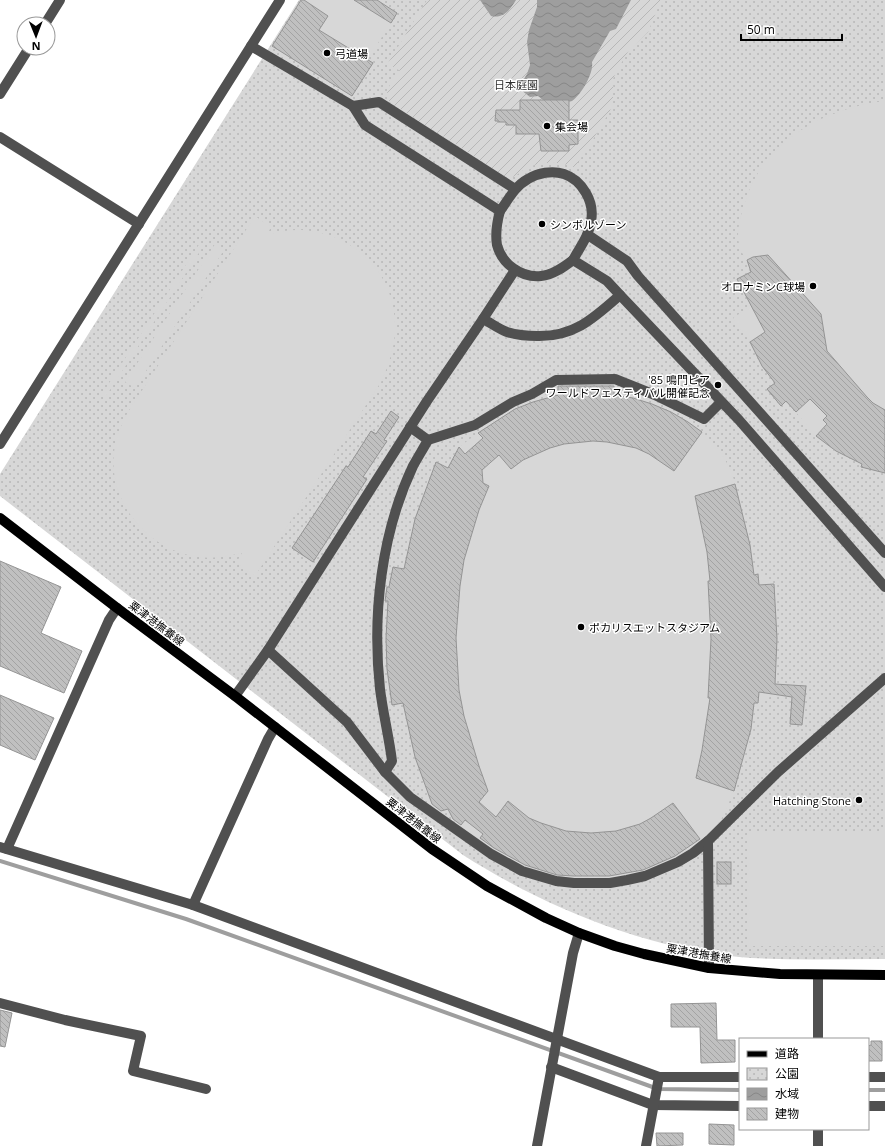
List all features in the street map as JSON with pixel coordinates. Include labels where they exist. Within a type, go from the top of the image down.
[{"type":"main road","name":"粟津港撫養線","points":[[0,518],[116,608],[236,696],[432,849],[480,882],[546,918],[579,933],[615,946],[709,968],[780,974],[885,975]]},
{"type":"street","points":[[0,444],[280,0]]},
{"type":"street","points":[[50,16],[58,1]]},
{"type":"street","points":[[251,46],[352,106],[365,125],[500,211]]},
{"type":"street","points":[[0,94],[24,56]]},
{"type":"street","points":[[352,106],[379,102],[515,189]]},
{"type":"street","points":[[0,137],[139,224]]},
{"type":"street","points":[[550,172],[564,174],[574,180],[582,187],[588,196],[591,206],[592,219],[588,235],[573,260],[556,272],[541,276],[529,276],[515,270],[501,255],[497,244],[496,232],[500,211],[515,189],[526,180],[538,174],[550,172]]},
{"type":"street","points":[[588,235],[626,261],[885,553]]},
{"type":"street","points":[[573,260],[607,281],[721,402],[885,587]]},
{"type":"street","points":[[236,696],[268,650],[410,427],[515,270]]},
{"type":"street","points":[[483,319],[506,332],[521,336],[550,336],[578,328],[590,321],[620,295]]},
{"type":"street","points":[[385,772],[392,761],[380,690],[378,665],[378,614],[380,588],[384,560],[396,514],[413,466],[428,440],[475,425],[513,402],[532,394],[556,380],[615,378],[655,395],[704,419],[721,402]]},
{"type":"street","points":[[410,427],[428,440]]},
{"type":"street","points":[[116,608],[109,620],[3,848],[193,905],[659,1079],[739,1077]]},
{"type":"street","points":[[268,650],[347,722],[385,772],[410,797],[491,854],[522,871],[556,881],[574,883],[598,884],[645,876],[678,862],[693,853],[708,841],[778,772],[885,678]]},
{"type":"street","points":[[193,905],[268,739],[275,727]]},
{"type":"street","points":[[708,841],[709,968]]},
{"type":"street","points":[[537,1146],[572,953],[579,933]]},
{"type":"street","points":[[818,974],[818,1038]]},
{"type":"street","points":[[0,1003],[64,1020],[141,1036],[133,1071],[206,1089]]},
{"type":"street","points":[[551,1065],[653,1102],[739,1106]]},
{"type":"street","points":[[869,1077],[885,1077]]},
{"type":"street","points":[[646,1146],[653,1102],[659,1079]]},
{"type":"street","points":[[869,1106],[885,1106]]},
{"type":"street","points":[[818,1130],[818,1146]]},
{"type":"green space","points":[[299,0],[885,0],[885,959],[812,960],[739,957],[703,952],[666,944],[595,922],[494,874],[463,855],[0,496],[0,474]]},
{"type":"green space","name":"弓道場","points":[[301,0],[377,0],[397,13],[368,59],[373,63],[352,96],[272,46]]},
{"type":"green space","name":"日本庭園","points":[[427,0],[661,0],[648,32],[629,50],[616,72],[613,79],[613,99],[610,111],[575,167],[557,163],[540,164],[529,167],[510,178],[506,177],[388,101],[388,89],[400,71],[388,63]]},
{"type":"green space","name":"オロナミンC球場","points":[[885,101],[885,467],[865,463],[839,453],[815,435],[787,402],[781,406],[767,389],[775,383],[762,366],[750,342],[733,318],[751,306],[737,279],[751,272],[740,247],[738,239],[739,228],[745,202],[754,180],[766,161],[799,131],[819,120],[840,111]]},
{"type":"green space","points":[[255,216],[271,227],[267,235],[288,230],[309,231],[330,236],[349,244],[366,257],[379,273],[389,292],[394,313],[395,331],[391,357],[381,382],[255,576],[236,563],[242,553],[205,558],[181,553],[164,546],[149,535],[136,522],[125,506],[118,489],[114,471],[114,452],[121,426],[128,412]]},
{"type":"green space","points":[[200,243],[204,245],[106,396],[102,394]]},
{"type":"green space","points":[[215,244],[224,250],[135,388],[125,382]]},
{"type":"green space","name":"ポカリスエットスタジアム","points":[[613,395],[648,403],[681,418],[696,427],[721,453],[730,469],[738,492],[754,566],[761,575],[774,584],[776,612],[776,667],[774,695],[758,703],[753,708],[751,729],[734,791],[722,818],[712,832],[688,853],[626,879],[574,881],[522,869],[458,828],[448,809],[435,814],[416,759],[403,703],[392,705],[387,653],[388,602],[393,567],[404,568],[415,519],[436,462],[448,467],[459,447],[497,419],[515,409],[533,402],[553,396]]},
{"type":"green space","points":[[747,832],[885,832],[885,946],[747,946]]},
{"type":"water","points":[[480,0],[516,0],[506,13],[495,17],[491,16]]},
{"type":"water","points":[[537,0],[631,0],[616,29],[610,31],[592,62],[589,78],[576,98],[570,102],[545,101],[538,96],[530,97],[521,90],[521,84],[530,65],[527,42],[529,30],[537,7]]},
{"type":"building","points":[[301,0],[304,0],[328,16],[319,30],[373,63],[352,96],[272,46]]},
{"type":"building","points":[[354,0],[377,0],[397,13],[391,23]]},
{"type":"building","name":"集会場","points":[[520,100],[569,100],[569,120],[578,120],[578,144],[569,145],[569,151],[541,151],[539,134],[516,134],[516,125],[506,125],[506,122],[495,121],[496,110],[520,110]]},
{"type":"building","points":[[768,255],[821,314],[827,351],[867,397],[873,403],[885,410],[885,473],[861,467],[862,464],[836,451],[816,436],[827,424],[823,420],[827,416],[810,399],[796,412],[786,401],[781,406],[767,389],[775,383],[762,366],[750,342],[765,332],[737,279],[751,272],[747,260],[753,257]]},
{"type":"building","points":[[558,386],[614,386],[614,395],[633,398],[652,404],[671,412],[702,432],[674,471],[649,454],[636,448],[607,442],[593,441],[564,444],[550,448],[523,460],[511,469],[499,455],[482,470],[483,483],[489,486],[479,510],[464,560],[460,586],[456,638],[459,690],[464,716],[488,791],[479,802],[496,817],[508,801],[529,818],[541,823],[566,831],[591,833],[616,831],[640,824],[673,803],[700,839],[675,856],[643,870],[609,876],[557,875],[525,865],[494,848],[480,838],[483,834],[465,820],[461,825],[453,819],[448,809],[441,811],[432,804],[415,757],[403,703],[392,705],[387,669],[386,638],[388,601],[385,601],[387,587],[389,587],[393,567],[404,569],[415,519],[436,462],[448,468],[459,447],[465,454],[483,438],[478,433],[515,409],[558,395]]},
{"type":"building","points":[[391,411],[399,417],[384,440],[387,441],[363,477],[367,479],[313,562],[292,548],[371,431],[376,434]]},
{"type":"building","points":[[735,484],[750,545],[754,575],[758,574],[759,585],[774,584],[777,639],[775,684],[806,686],[802,725],[790,724],[792,697],[759,692],[758,703],[754,703],[751,729],[734,791],[696,778],[710,698],[708,698],[711,639],[708,581],[710,581],[707,552],[695,496]]},
{"type":"building","points":[[0,561],[61,587],[41,633],[82,651],[64,693],[0,666]]},
{"type":"building","points":[[0,695],[54,718],[35,760],[0,745]]},
{"type":"building","points":[[717,862],[731,862],[731,884],[717,884]]},
{"type":"building","points":[[716,1003],[717,1040],[735,1040],[735,1062],[701,1063],[700,1027],[671,1027],[671,1004]]},
{"type":"building","points":[[0,1010],[12,1013],[5,1047],[0,1046]]},
{"type":"building","points":[[871,1041],[882,1041],[882,1061],[869,1061],[869,1046],[871,1045]]},
{"type":"building","points":[[709,1124],[734,1125],[734,1145],[709,1144]]},
{"type":"building","points":[[656,1133],[683,1133],[683,1145],[657,1146]]},
{"type":"waterway","points":[[0,861],[186,919],[658,1089],[739,1090]]},
{"type":"waterway","points":[[869,1090],[885,1090]]},
{"type":"place","name":"弓道場","points":[[327,53]]},
{"type":"place","name":"集会場","points":[[547,126]]},
{"type":"place","name":"シンボルゾーン","points":[[542,224]]},
{"type":"place","name":"オロナミンC球場","points":[[813,286]]},
{"type":"place","name":"'85 鳴門ピア ワールドフェスティバル開催記念","points":[[718,385]]},
{"type":"place","name":"ポカリスエットスタジアム","points":[[581,627]]},
{"type":"place","name":"Hatching Stone","points":[[859,800]]}]
